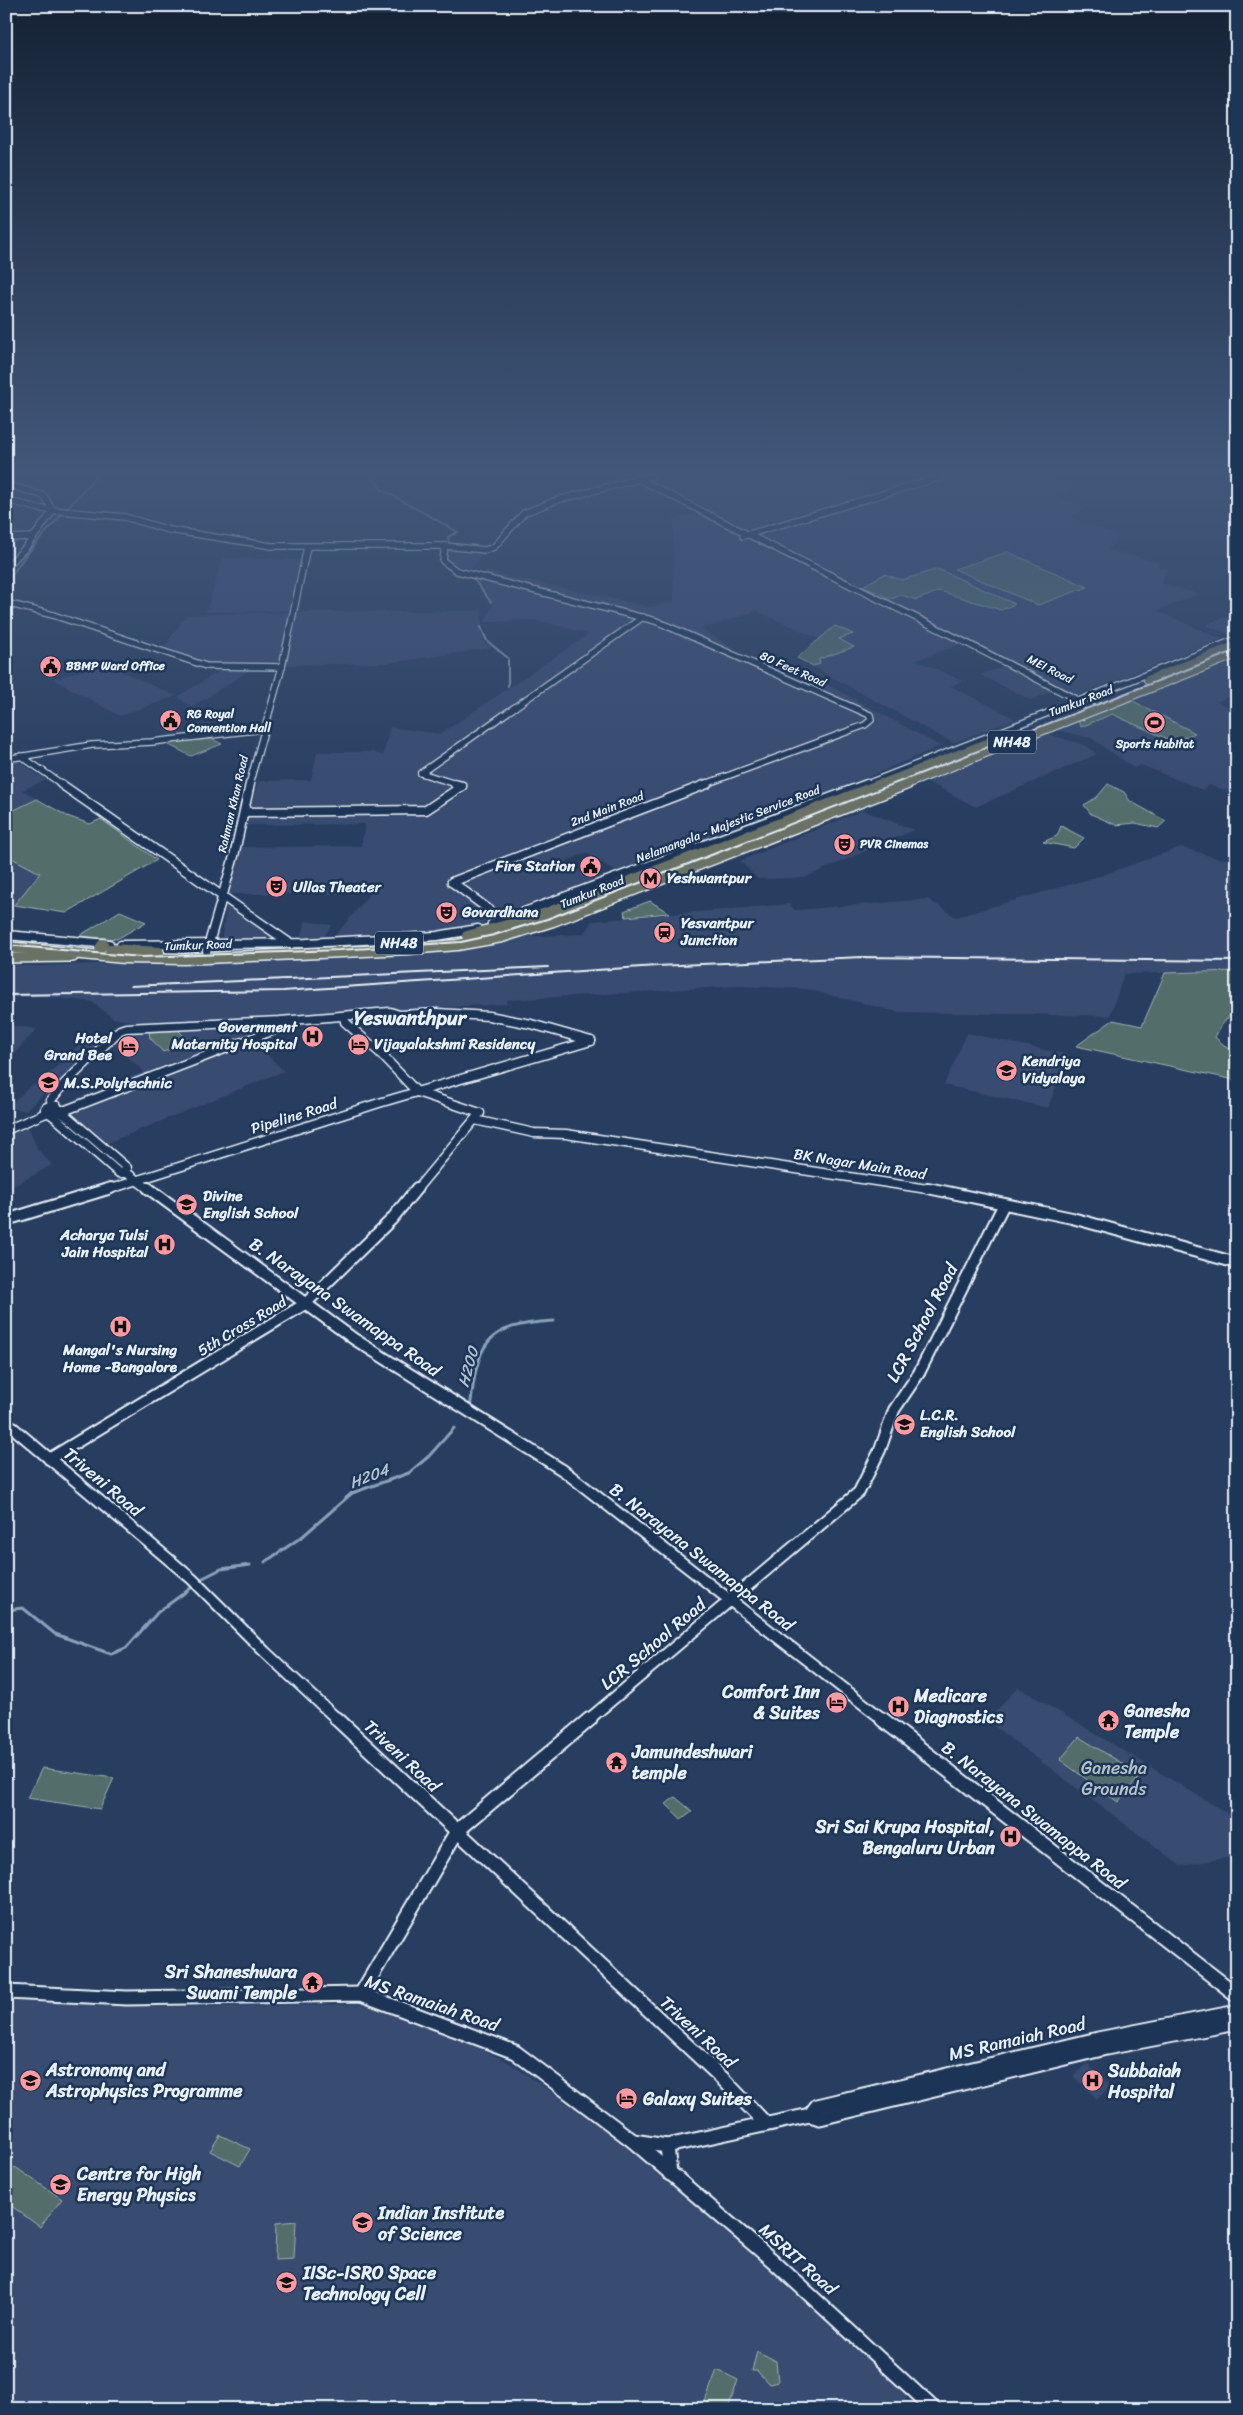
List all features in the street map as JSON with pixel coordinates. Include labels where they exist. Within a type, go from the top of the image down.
[{"type":"highway","name":"Tumkur Road","points":[[6,941],[171,952],[208,948],[409,942],[474,932],[539,916],[1237,645]]},
{"type":"highway","name":"Tumkur Road","points":[[6,947],[106,957],[184,959],[409,949],[481,941],[515,933],[553,921],[613,896],[758,843],[1089,704],[1237,654]]},
{"type":"main road","points":[[6,958],[106,957]]},
{"type":"street","name":"Rahman Khan Road","points":[[208,948],[224,896],[245,812],[255,759],[282,667],[298,589]]},
{"type":"street","name":"80 Feet Road","points":[[520,589],[656,621],[870,715],[871,720],[865,725],[772,761]]},
{"type":"street","name":"MEI Road","points":[[858,589],[1089,704]]},
{"type":"street","points":[[6,603],[53,614],[206,666],[282,667]]},
{"type":"street","points":[[245,812],[392,812],[426,810],[462,786],[421,773],[643,618]]},
{"type":"street","name":"Nelamangala - Majestic Service Road","points":[[208,948],[474,932],[858,787],[1089,704],[1237,639]]},
{"type":"street","points":[[6,760],[92,745],[152,742],[264,730]]},
{"type":"street","points":[[21,756],[291,944]]},
{"type":"street","name":"2nd Main Road","points":[[504,920],[452,882],[596,825],[772,761]]},
{"type":"street","points":[[6,935],[101,946]]},
{"type":"street","name":"Pipeline Road","points":[[6,1220],[59,1205],[131,1176],[591,1041],[531,1024],[488,1016],[437,1013],[345,1020]]},
{"type":"street","points":[[54,1109],[70,1106],[295,1019],[345,1020],[380,1052],[417,1092]]},
{"type":"street","points":[[54,1109],[125,1030],[345,1020]]},
{"type":"street","points":[[54,1109],[85,1063],[120,1030],[125,1028],[280,1024]]},
{"type":"street","points":[[6,1130],[54,1109],[280,1024]]},
{"type":"street","name":"BK Nagar Main Road","points":[[417,1092],[477,1116],[534,1133],[560,1133],[605,1139],[926,1188],[1072,1218],[1237,1263]]},
{"type":"street","name":"B. Narayana Swamappa Road","points":[[54,1109],[119,1173],[131,1176],[361,1344],[564,1471],[1237,1995]]},
{"type":"street","name":"5th Cross Road","points":[[49,1459],[305,1304],[395,1215],[477,1116]]},
{"type":"street","name":"LCR School Road","points":[[362,1994],[457,1831],[859,1492],[880,1450],[894,1410],[919,1373],[1004,1204]]},
{"type":"street","name":"Triveni Road","points":[[6,1422],[196,1583],[266,1652],[723,2079],[766,2124]]},
{"type":"street","name":"MS Ramaiah Road","points":[[6,1992],[127,1998],[362,1994],[515,2052],[633,2141],[668,2146],[810,2115],[820,2118],[936,2088],[1106,2048],[1237,2023]]},
{"type":"street","name":"MS Ramaiah Road","points":[[810,2115],[817,2106],[933,2078],[1098,2039],[1237,2012]]},
{"type":"street","name":"MSRIT Road","points":[[633,2141],[772,2260],[934,2409]]},
{"type":"street","points":[[668,2146],[670,2174]]},
{"type":"shaded area","points":[[213,589],[296,589],[290,611],[206,612]]},
{"type":"shaded area","points":[[483,589],[566,589],[650,607],[674,602],[674,589],[1180,589],[1198,594],[1157,611],[1222,639],[1071,698],[1055,690],[1031,700],[980,675],[1004,666],[962,644],[916,660],[963,681],[950,686],[1016,719],[953,743],[797,658],[819,639],[757,611],[702,629],[744,656],[789,677],[823,682],[940,746],[854,783],[742,823],[616,872],[587,853],[566,861],[594,881],[475,926],[424,933],[334,937],[374,889],[350,885],[341,894],[229,894],[241,847],[361,846],[365,824],[247,825],[250,813],[303,813],[305,807],[251,807],[258,781],[311,780],[317,752],[373,752],[383,756],[390,727],[440,734],[589,634],[537,620],[485,622],[493,602]]},
{"type":"shaded area","points":[[481,611],[483,641],[491,648],[389,663],[287,665],[296,612]]},
{"type":"shaded area","points":[[291,612],[280,666],[218,667],[163,649],[186,615]]},
{"type":"shaded area","points":[[1230,615],[1237,618],[1237,633],[1231,635],[1205,625]]},
{"type":"shaded area","points":[[1237,658],[1237,693],[1216,702],[1237,709],[1237,794],[1209,785],[1203,790],[1141,765],[1134,768],[1091,738],[1057,730],[1129,699]]},
{"type":"shaded area","points":[[104,665],[176,696],[120,716],[53,679]]},
{"type":"shaded area","points":[[253,668],[192,707],[177,697],[223,669]]},
{"type":"shaded area","points":[[1048,734],[1087,746],[1097,754],[976,807],[926,781]]},
{"type":"shaded area","points":[[16,760],[46,780],[22,790],[67,816],[90,824],[101,819],[157,860],[66,913],[14,905],[6,916],[6,761]]},
{"type":"shaded area","points":[[863,810],[914,830],[804,878],[758,879],[740,861]]},
{"type":"shaded area","points":[[1181,847],[1217,858],[1237,860],[1237,971],[1124,974],[1110,1016],[897,1012],[806,989],[739,986],[507,1000],[507,1004],[141,1023],[113,1018],[92,1002],[41,996],[6,998],[6,964],[38,966],[211,960],[514,937],[583,934],[592,921],[789,904],[795,910],[928,899],[956,917],[1103,875]]},
{"type":"shaded area","points":[[227,903],[285,942],[221,942]]},
{"type":"shaded area","points":[[305,921],[332,925],[322,939],[300,939]]},
{"type":"shaded area","points":[[282,1022],[253,1041],[284,1071],[100,1146],[64,1104],[144,1072],[115,1046],[130,1031],[178,1030]]},
{"type":"shaded area","points":[[6,1025],[37,1029],[10,1058],[6,1057]]},
{"type":"shaded area","name":"Kendriya Vidyalaya","points":[[967,1033],[1068,1055],[1048,1108],[944,1085]]},
{"type":"shaded area","points":[[87,1038],[100,1041],[53,1086],[40,1082]]},
{"type":"shaded area","points":[[33,1084],[50,1088],[25,1111],[7,1107]]},
{"type":"shaded area","points":[[28,1126],[37,1148],[52,1165],[6,1190],[6,1135]]},
{"type":"shaded area","points":[[1018,1687],[1237,1819],[1237,1856],[1181,1866],[987,1721]]},
{"type":"shaded area","name":"Indian Institute of Science","points":[[6,2001],[168,2007],[361,2004],[458,2038],[508,2062],[621,2140],[670,2180],[908,2393],[901,2409],[6,2409]]},
{"type":"shaded area","name":"Subbaiah Hospital","points":[[1087,2063],[1111,2087],[1097,2099],[1073,2076]]},
{"type":"green space","points":[[869,589],[981,589],[1015,604],[1001,610],[940,591],[916,600],[902,595],[891,599]]},
{"type":"green space","points":[[1000,589],[1083,589],[1038,605]]},
{"type":"green space","points":[[835,626],[853,634],[839,639],[854,647],[819,659],[820,664],[813,666],[797,658]]},
{"type":"green space","name":"Sports Habitat","points":[[1129,699],[1195,733],[1174,742],[1112,714],[1081,727],[1078,721]]},
{"type":"green space","points":[[212,739],[222,744],[191,756],[165,743]]},
{"type":"green space","points":[[1108,784],[1124,792],[1130,801],[1166,821],[1158,828],[1135,823],[1116,825],[1091,814],[1084,805],[1097,797]]},
{"type":"green space","points":[[37,799],[67,816],[90,824],[101,819],[157,860],[66,913],[14,905],[40,873],[6,855],[6,814]]},
{"type":"green space","points":[[1061,826],[1084,838],[1074,848],[1043,842],[1057,836]]},
{"type":"green space","points":[[650,901],[669,913],[626,917],[624,911]]},
{"type":"green space","points":[[120,911],[146,922],[117,939],[79,936]]},
{"type":"green space","points":[[1237,971],[1237,1007],[1221,1026],[1215,1037],[1237,1057],[1235,1080],[1076,1046],[1113,1020],[1142,1026],[1165,973]]},
{"type":"green space","points":[[178,1030],[190,1042],[163,1052],[150,1038],[149,1031]]},
{"type":"green space","name":"Ganesha Grounds","points":[[1079,1737],[1141,1775],[1118,1802],[1060,1760]]},
{"type":"green space","points":[[42,1768],[114,1778],[100,1809],[27,1798]]},
{"type":"green space","points":[[675,1797],[692,1811],[681,1819],[666,1804]]},
{"type":"green space","points":[[220,2135],[250,2149],[240,2166],[210,2151]]},
{"type":"green space","points":[[15,2167],[62,2199],[40,2227],[6,2202],[6,2177]]},
{"type":"green space","points":[[296,2221],[294,2259],[275,2260],[276,2223]]},
{"type":"green space","points":[[757,2351],[776,2361],[778,2382],[769,2384],[757,2371],[752,2371]]},
{"type":"green space","points":[[717,2370],[738,2380],[728,2409],[702,2409]]},
{"type":"waterway","points":[[481,589],[491,602]]},
{"type":"waterway","points":[[481,627],[487,641],[508,658]]},
{"type":"waterway","points":[[508,660],[508,686]]},
{"type":"waterway","name":"H200","points":[[470,1409],[481,1353],[488,1342],[498,1333],[512,1327],[554,1321]]},
{"type":"waterway","name":"H204","points":[[265,1562],[303,1536],[352,1493],[409,1473],[429,1456],[454,1428]]},
{"type":"waterway","name":"H204","points":[[203,1578],[221,1569],[250,1565]]},
{"type":"waterway","name":"H204","points":[[6,1610],[23,1608],[55,1634],[111,1654],[126,1648],[158,1612],[191,1588]]},
{"type":"railway","points":[[6,945],[141,957],[339,950],[461,942],[494,935],[547,919],[1237,650]]},
{"type":"railway","points":[[6,995],[283,991],[657,966],[863,957],[1237,961]]},
{"type":"railway","points":[[131,986],[548,967]]},
{"type":"place","name":"BBMP Ward Office","points":[[50,666]]},
{"type":"place","name":"RG Royal Convention Hall","points":[[171,721]]},
{"type":"place","name":"Sports Habitat","points":[[1155,723]]},
{"type":"place","name":"PVR Cinemas","points":[[844,844]]},
{"type":"place","name":"Fire Station","points":[[591,866]]},
{"type":"place","name":"Yeshwantpur","points":[[651,878]]},
{"type":"place","name":"Ullas Theater","points":[[277,887]]},
{"type":"place","name":"Govardhana","points":[[446,912]]},
{"type":"place","name":"Yesvantpur Junction","points":[[665,932]]},
{"type":"place","name":"Government Maternity Hospital","points":[[313,1036]]},
{"type":"place","name":"Vijayalakshmi Residency","points":[[358,1044]]},
{"type":"place","name":"Hotel Grand Bee","points":[[128,1047]]},
{"type":"place","name":"Kendriya Vidyalaya","points":[[1006,1070]]},
{"type":"place","name":"M.S.Polytechnic","points":[[48,1083]]},
{"type":"place","name":"Divine English School","points":[[187,1205]]},
{"type":"place","name":"Acharya Tulsi Jain Hospital","points":[[164,1244]]},
{"type":"place","name":"Mangal's Nursing Home -Bangalore","points":[[120,1327]]},
{"type":"place","name":"L.C.R. English School","points":[[904,1424]]},
{"type":"place","name":"Comfort Inn & Suites","points":[[836,1702]]},
{"type":"place","name":"Medicare Diagnostics","points":[[898,1706]]},
{"type":"place","name":"Ganesha Temple","points":[[1108,1721]]},
{"type":"place","name":"Jamundeshwari temple","points":[[616,1762]]},
{"type":"place","name":"Sri Sai Krupa Hospital, Bengaluru Urban","points":[[1011,1837]]},
{"type":"place","name":"Sri Shaneshwara Swami Temple","points":[[313,1982]]},
{"type":"place","name":"Astronomy and Astrophysics Programme","points":[[30,2080]]},
{"type":"place","name":"Subbaiah Hospital","points":[[1092,2081]]},
{"type":"place","name":"Galaxy Suites","points":[[627,2099]]},
{"type":"place","name":"Centre for High Energy Physics","points":[[61,2184]]},
{"type":"place","name":"Indian Institute of Science","points":[[362,2223]]},
{"type":"place","name":"IISc-ISRO Space Technology Cell","points":[[287,2283]]},
{"type":"district","name":"Yeswanthpur","points":[[410,1018]]}]
